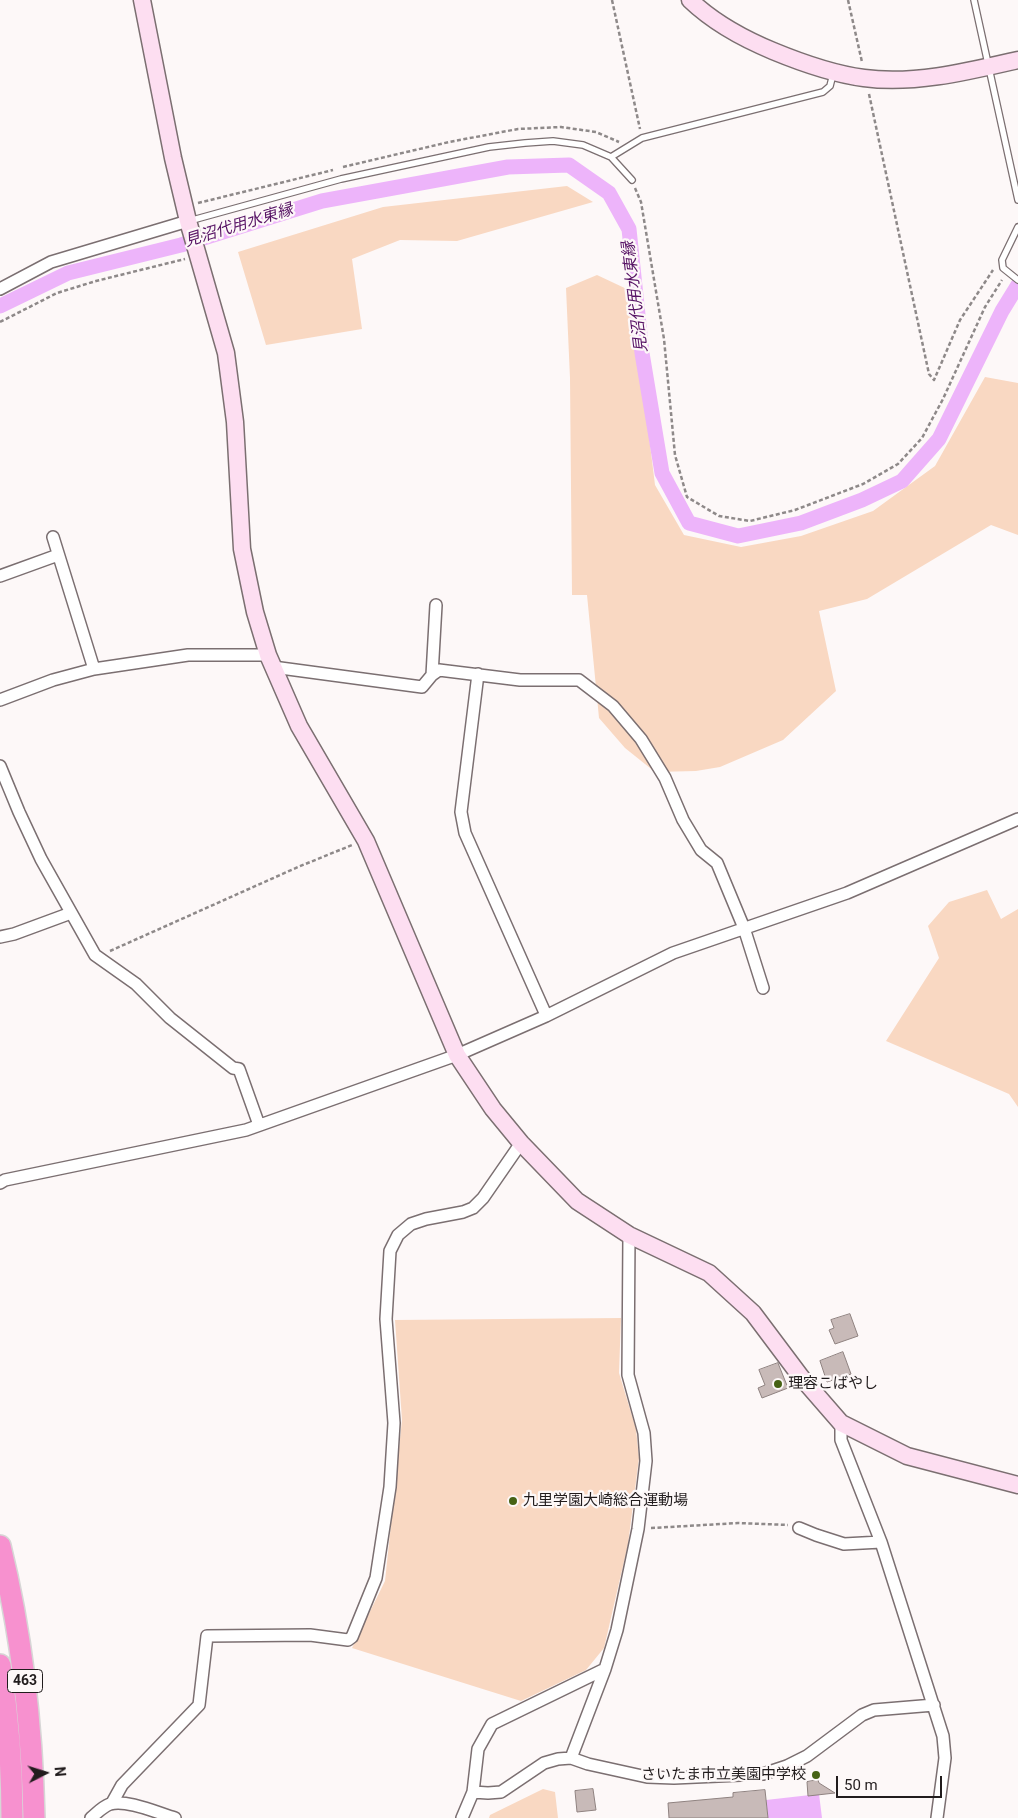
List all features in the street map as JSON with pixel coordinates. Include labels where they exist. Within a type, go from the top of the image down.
[{"type":"highway","name":"463","points":[[0,1546],[8,1579],[29,1717],[34,1818]]},
{"type":"highway","name":"463","points":[[0,1665],[5,1695],[12,1778],[12,1818]]},
{"type":"street","points":[[142,0],[173,158],[197,255],[226,353],[235,422],[242,549],[255,612],[270,661],[299,726],[366,840],[457,1055],[493,1109],[521,1143],[577,1201],[629,1235],[709,1273],[753,1314],[801,1378],[841,1423],[907,1456],[1018,1485]]},
{"type":"street","points":[[690,0],[728,28],[756,44],[800,62],[834,72],[866,78],[924,78],[1018,60]]},
{"type":"street","points":[[0,289],[51,262],[189,225]]},
{"type":"street","points":[[53,537],[94,669]]},
{"type":"street","points":[[0,576],[58,555]]},
{"type":"street","points":[[432,675],[436,605]]},
{"type":"street","points":[[0,700],[52,680],[94,669],[188,655],[270,661],[422,687],[439,670],[520,680],[579,680],[613,706],[641,739],[665,778],[683,820],[701,850],[717,863],[744,928],[763,988]]},
{"type":"street","points":[[478,674],[462,812],[465,833],[546,1015]]},
{"type":"street","points":[[0,766],[41,860],[97,957],[136,984],[170,1018],[233,1068],[239,1069],[259,1125]]},
{"type":"street","points":[[0,1183],[5,1180],[246,1130],[457,1055],[546,1015],[673,953],[847,893],[1018,819]]},
{"type":"street","points":[[0,937],[14,934],[71,913]]},
{"type":"street","points":[[112,1803],[122,1785],[199,1705],[207,1636],[310,1635],[348,1640],[352,1637],[376,1578],[390,1487],[394,1424],[386,1319],[390,1251],[398,1235],[411,1224],[473,1208],[483,1198],[521,1143]]},
{"type":"street","points":[[571,1758],[605,1669],[617,1630],[638,1529],[646,1461],[644,1433],[628,1375],[629,1235]]},
{"type":"street","points":[[841,1423],[841,1440],[880,1542],[944,1736],[945,1758],[937,1818]]},
{"type":"street","points":[[799,1528],[844,1544],[880,1542]]},
{"type":"street","points":[[462,1818],[473,1792],[478,1749],[492,1724],[605,1669]]},
{"type":"street","points":[[473,1792],[488,1794],[501,1792],[544,1763],[571,1758],[588,1764],[648,1777],[674,1778],[764,1774],[787,1766],[807,1756],[862,1715],[874,1710],[934,1705]]},
{"type":"street","points":[[91,1818],[104,1806],[112,1803],[135,1806],[174,1818]]},
{"type":"lane","points":[[974,0],[1018,200]]},
{"type":"lane","points":[[611,157],[627,145],[642,138],[823,92],[830,86],[834,72]]},
{"type":"lane","points":[[189,225],[341,179],[488,147],[553,141],[583,145],[611,157],[632,180]]},
{"type":"lane","points":[[1018,227],[1002,260],[1003,268],[1018,280]]},
{"type":"path","points":[[612,0],[642,138]]},
{"type":"path","points":[[848,0],[930,374],[934,380],[960,320],[992,271],[1002,264]]},
{"type":"path","points":[[632,180],[641,202],[664,340],[675,455],[688,497],[720,516],[750,521],[795,510],[863,484],[898,464],[922,438],[943,398],[985,307],[1004,276]]},
{"type":"path","points":[[0,322],[57,293],[197,255]]},
{"type":"path","points":[[97,957],[298,866],[366,840]]},
{"type":"path","points":[[638,1529],[738,1523],[781,1524],[799,1528]]},
{"type":"shaded area","points":[[567,186],[593,202],[457,241],[400,240],[352,259],[362,329],[266,345],[238,252],[383,207]]},
{"type":"shaded area","points":[[597,275],[631,291],[655,485],[684,535],[741,547],[801,536],[873,511],[935,466],[985,377],[1018,383],[1018,535],[991,525],[867,599],[819,611],[836,691],[783,740],[720,767],[696,771],[655,772],[625,748],[599,718],[587,595],[572,595],[570,378],[566,288]]},
{"type":"shaded area","points":[[987,890],[1001,919],[1018,909],[1018,1107],[1009,1094],[886,1041],[939,958],[928,926],[949,902]]},
{"type":"shaded area","name":"九里学園大崎総合運動場","points":[[621,1318],[619,1373],[636,1429],[639,1458],[628,1544],[604,1648],[586,1670],[521,1701],[352,1648],[385,1581],[402,1420],[395,1320]]},
{"type":"shaded area","points":[[543,1789],[555,1792],[558,1818],[489,1818],[490,1815]]},
{"type":"shaded area","points":[[819,1794],[822,1818],[768,1818],[766,1800]]},
{"type":"building","points":[[850,1314],[858,1336],[835,1344],[829,1330],[834,1328],[831,1320]]},
{"type":"building","points":[[843,1352],[851,1374],[827,1382],[820,1361]]},
{"type":"building","points":[[778,1363],[788,1388],[762,1398],[758,1388],[765,1385],[759,1370]]},
{"type":"building","points":[[818,1780],[819,1783],[835,1793],[808,1796],[807,1782]]},
{"type":"building","points":[[593,1789],[596,1810],[577,1812],[575,1791]]},
{"type":"building","points":[[765,1790],[768,1818],[669,1818],[668,1803],[733,1797],[733,1793]]},
{"type":"waterway","name":"見沼代用水東縁","points":[[0,306],[68,273],[181,245],[322,201],[508,167],[569,165],[609,193],[629,229],[642,353],[662,473],[689,523],[738,536],[801,523],[862,500],[902,481],[939,439],[1002,311],[1018,285]]},
{"type":"place","name":"理容こばやし","points":[[778,1384]]},
{"type":"place","name":"九里学園大崎総合運動場","points":[[513,1501]]},
{"type":"place","name":"さいたま市立美園中学校","points":[[816,1775]]}]
